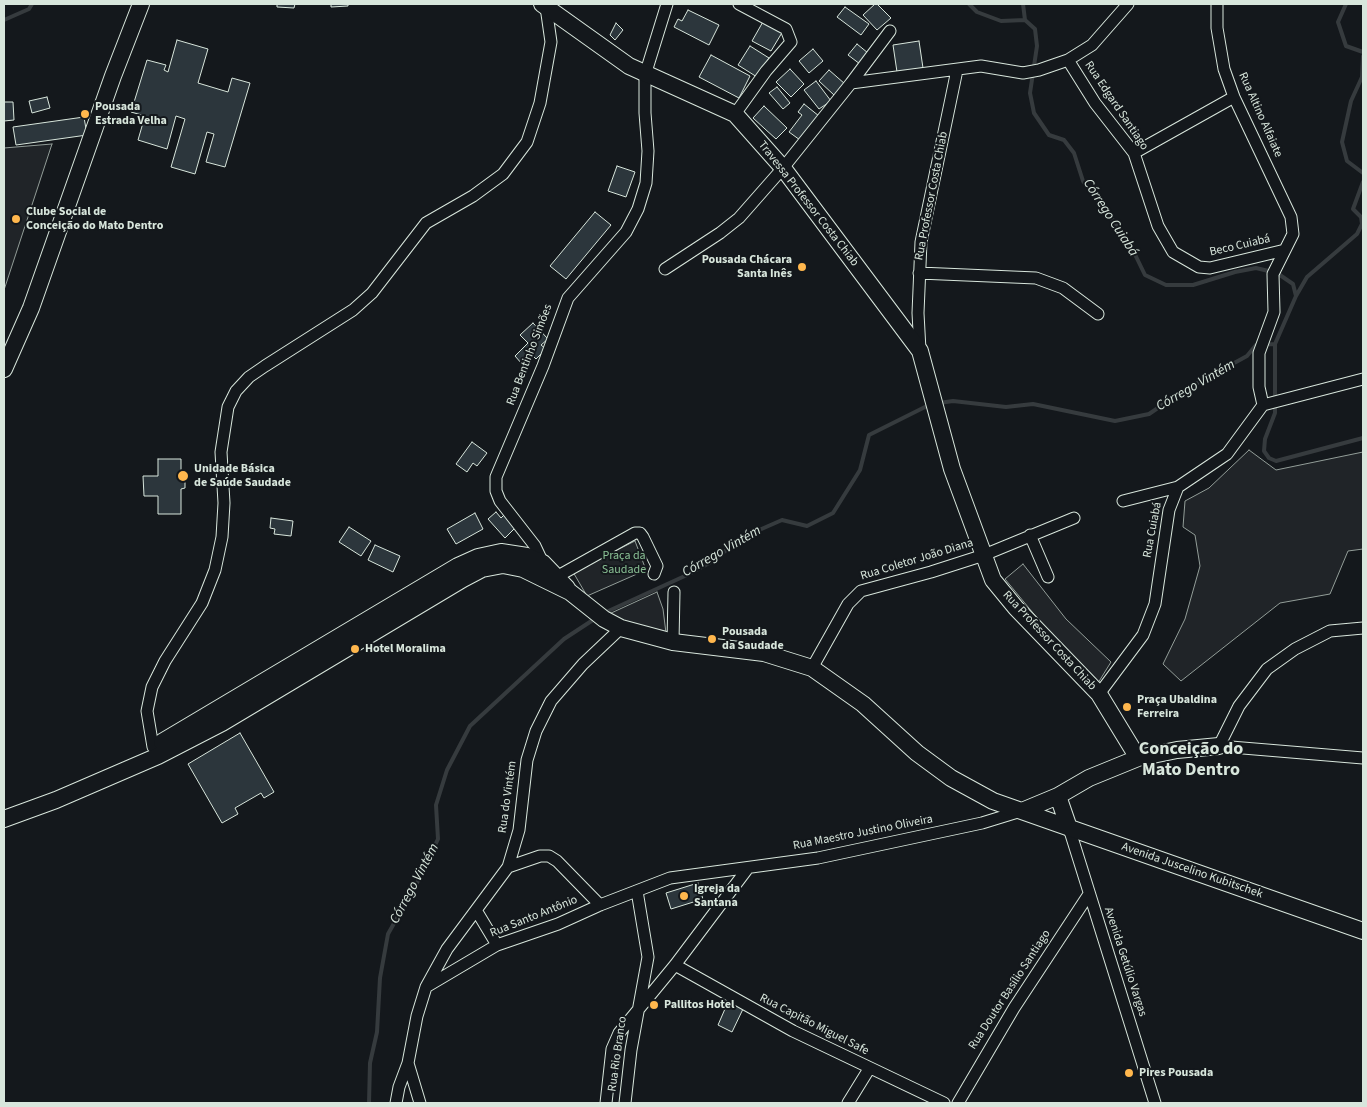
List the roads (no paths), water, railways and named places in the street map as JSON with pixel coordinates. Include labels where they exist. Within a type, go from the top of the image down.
[{"type":"main road","points":[[4,369],[31,308],[112,76],[141,4]]},
{"type":"main road","name":"Travessa Professor Costa Chiab","points":[[544,6],[609,53],[645,75],[735,114],[783,168],[920,351]]},
{"type":"main road","name":"Rua Professor Costa Chiab","points":[[920,351],[958,487],[993,580],[1016,608],[1100,694]]},
{"type":"main road","points":[[4,819],[56,800],[158,756],[222,723],[262,692],[458,566],[478,557],[501,552],[526,556],[543,563],[552,579]]},
{"type":"main road","points":[[109,776],[154,747],[262,692],[482,569],[503,565],[523,569],[552,579],[604,619],[620,628],[673,642]]},
{"type":"main road","name":"Avenida Juscelino Kubitschek","points":[[673,642],[764,653],[812,668],[863,704],[917,752],[951,778],[993,801],[1363,931]]},
{"type":"main road","points":[[1100,694],[1138,758]]},
{"type":"main road","points":[[1022,811],[1058,796],[1089,778],[1138,758],[1177,750],[1219,746]]},
{"type":"main road","points":[[1058,796],[1069,828]]},
{"type":"street","name":"Rua Bentinho Simões","points":[[543,563],[535,546],[500,501],[496,491],[496,477],[543,366],[568,298],[626,232],[638,209],[646,183],[648,151],[645,75],[667,4]]},
{"type":"street","points":[[735,114],[766,71],[791,42],[786,29],[739,4]]},
{"type":"street","points":[[851,84],[981,66],[1023,73],[1039,70],[1068,60],[1092,45],[1128,4]]},
{"type":"street","name":"Rua Altino Alfaiate","points":[[1216,4],[1217,28],[1224,69],[1234,97],[1291,217],[1293,234],[1286,248]]},
{"type":"street","points":[[154,747],[147,711],[152,687],[165,660],[202,603],[215,570],[222,538],[224,504],[221,452],[228,407],[236,391],[249,377],[264,366],[353,310],[372,293],[426,223],[473,196],[503,174],[528,142],[540,103],[551,42],[544,6]]},
{"type":"street","points":[[665,269],[720,233],[739,218],[783,168],[851,84],[890,31]]},
{"type":"street","name":"Rua Edgard Santiago","points":[[1068,60],[1095,103],[1134,153],[1158,226],[1172,252]]},
{"type":"street","name":"Rua Professor Costa Chiab","points":[[920,351],[919,273],[921,242],[957,70]]},
{"type":"street","points":[[1134,153],[1234,97]]},
{"type":"street","points":[[1268,403],[1259,387],[1259,353],[1274,312],[1274,271],[1286,248]]},
{"type":"street","name":"Beco Cuiabá","points":[[1172,252],[1199,267],[1210,268],[1286,248]]},
{"type":"street","points":[[919,273],[1036,278],[1062,288],[1098,314]]},
{"type":"street","points":[[1123,501],[1178,487],[1227,454],[1268,403],[1363,376]]},
{"type":"street","name":"Rua Cuiabá","points":[[1100,694],[1143,635],[1146,628],[1155,604],[1169,510],[1178,487]]},
{"type":"street","name":"Rua Coletor João Diana","points":[[812,668],[848,604],[861,591],[984,555],[1074,518]]},
{"type":"street","points":[[552,579],[635,533],[640,533],[643,537],[657,566],[654,574]]},
{"type":"street","points":[[1030,535],[1048,577]]},
{"type":"street","points":[[673,642],[674,592]]},
{"type":"street","name":"Rua do Vintém","points":[[396,1103],[399,1087],[408,1063],[417,1016],[426,988],[447,948],[508,867],[518,830],[526,760],[536,731],[551,701],[582,664],[620,628]]},
{"type":"street","points":[[1363,628],[1330,630],[1295,649],[1267,669],[1240,706],[1219,746],[1363,758]]},
{"type":"street","name":"Rua Maestro Justino Oliveira","points":[[637,891],[670,878],[818,858],[982,823],[1022,811]]},
{"type":"street","name":"Avenida Getúlio Vargas","points":[[1069,828],[1155,1103]]},
{"type":"street","name":"Rua Santo Antônio","points":[[508,867],[540,856],[549,856],[557,861],[600,905]]},
{"type":"street","points":[[606,1103],[612,1049],[619,1033],[676,965],[748,868]]},
{"type":"street","name":"Rua Santo Antônio","points":[[426,988],[497,945],[558,924],[637,891]]},
{"type":"street","name":"Rua Rio Branco","points":[[625,1103],[638,1008],[648,957],[637,891]]},
{"type":"street","name":"Rua Doutor Basílio Santiago","points":[[958,1103],[1014,1008],[1089,894]]},
{"type":"street","points":[[476,910],[497,945]]},
{"type":"street","name":"Rua Capitão Miguel Safe","points":[[676,965],[793,1031],[869,1069],[944,1103]]},
{"type":"street","name":"Rua do Vintém","points":[[408,1063],[420,1103]]},
{"type":"street","points":[[848,1103],[869,1069]]},
{"type":"waterway","name":"Córrego Cuiabá","points":[[4,20],[29,9],[32,4]]},
{"type":"waterway","name":"Córrego Cuiabá","points":[[969,4],[977,12],[1001,21],[1025,20],[1035,29],[1037,46],[1030,93],[1034,113],[1049,135],[1064,140],[1074,153],[1083,181],[1128,240],[1145,275],[1166,285],[1193,285],[1235,272],[1256,268],[1277,273],[1293,284],[1296,296],[1275,344],[1275,413],[1265,439],[1264,451],[1269,458],[1276,461],[1363,438]]},
{"type":"waterway","points":[[1023,4],[1025,20]]},
{"type":"waterway","points":[[1346,4],[1338,22],[1346,46],[1363,52]]},
{"type":"waterway","points":[[1363,56],[1362,77],[1351,101],[1342,142],[1347,161],[1363,173]]},
{"type":"waterway","points":[[1296,296],[1307,277],[1357,234],[1362,224],[1361,217],[1353,209],[1363,182]]},
{"type":"waterway","name":"Córrego Vintém","points":[[939,403],[953,401],[1006,407],[1033,404],[1115,421],[1149,414],[1183,391],[1247,356],[1256,345],[1275,344]]},
{"type":"waterway","name":"Córrego Vintém","points":[[604,613],[687,575],[713,561],[741,538],[782,520],[807,526],[833,513],[860,470],[869,435],[929,405]]},
{"type":"waterway","name":"Córrego Vintém","points":[[369,1103],[370,1063],[377,1032],[380,978],[388,934],[419,879],[438,839],[436,805],[447,770],[470,726],[564,639],[596,618]]},
{"type":"place","name":"Pousada Estrada Velha","points":[[85,114]]},
{"type":"place","name":"Clube Social de Conceição do Mato Dentro","points":[[16,219]]},
{"type":"place","name":"Pousada Chácara Santa Inês","points":[[802,267]]},
{"type":"place","name":"Unidade Básica de Saúde Saudade","points":[[183,476]]},
{"type":"place","name":"Pousada da Saudade","points":[[712,639]]},
{"type":"place","name":"Hotel Moralima","points":[[355,649]]},
{"type":"place","name":"Praça Ubaldina Ferreira","points":[[1127,707]]},
{"type":"place","name":"Igreja da Santana","points":[[684,896]]},
{"type":"place","name":"Pallitos Hotel","points":[[654,1005]]},
{"type":"place","name":"Pires Pousada","points":[[1129,1073]]},
{"type":"district","name":"Conceição do Mato Dentro","points":[[1191,760]]},
{"type":"park label","name":"Praça da Saudade","points":[[624,563]]}]
